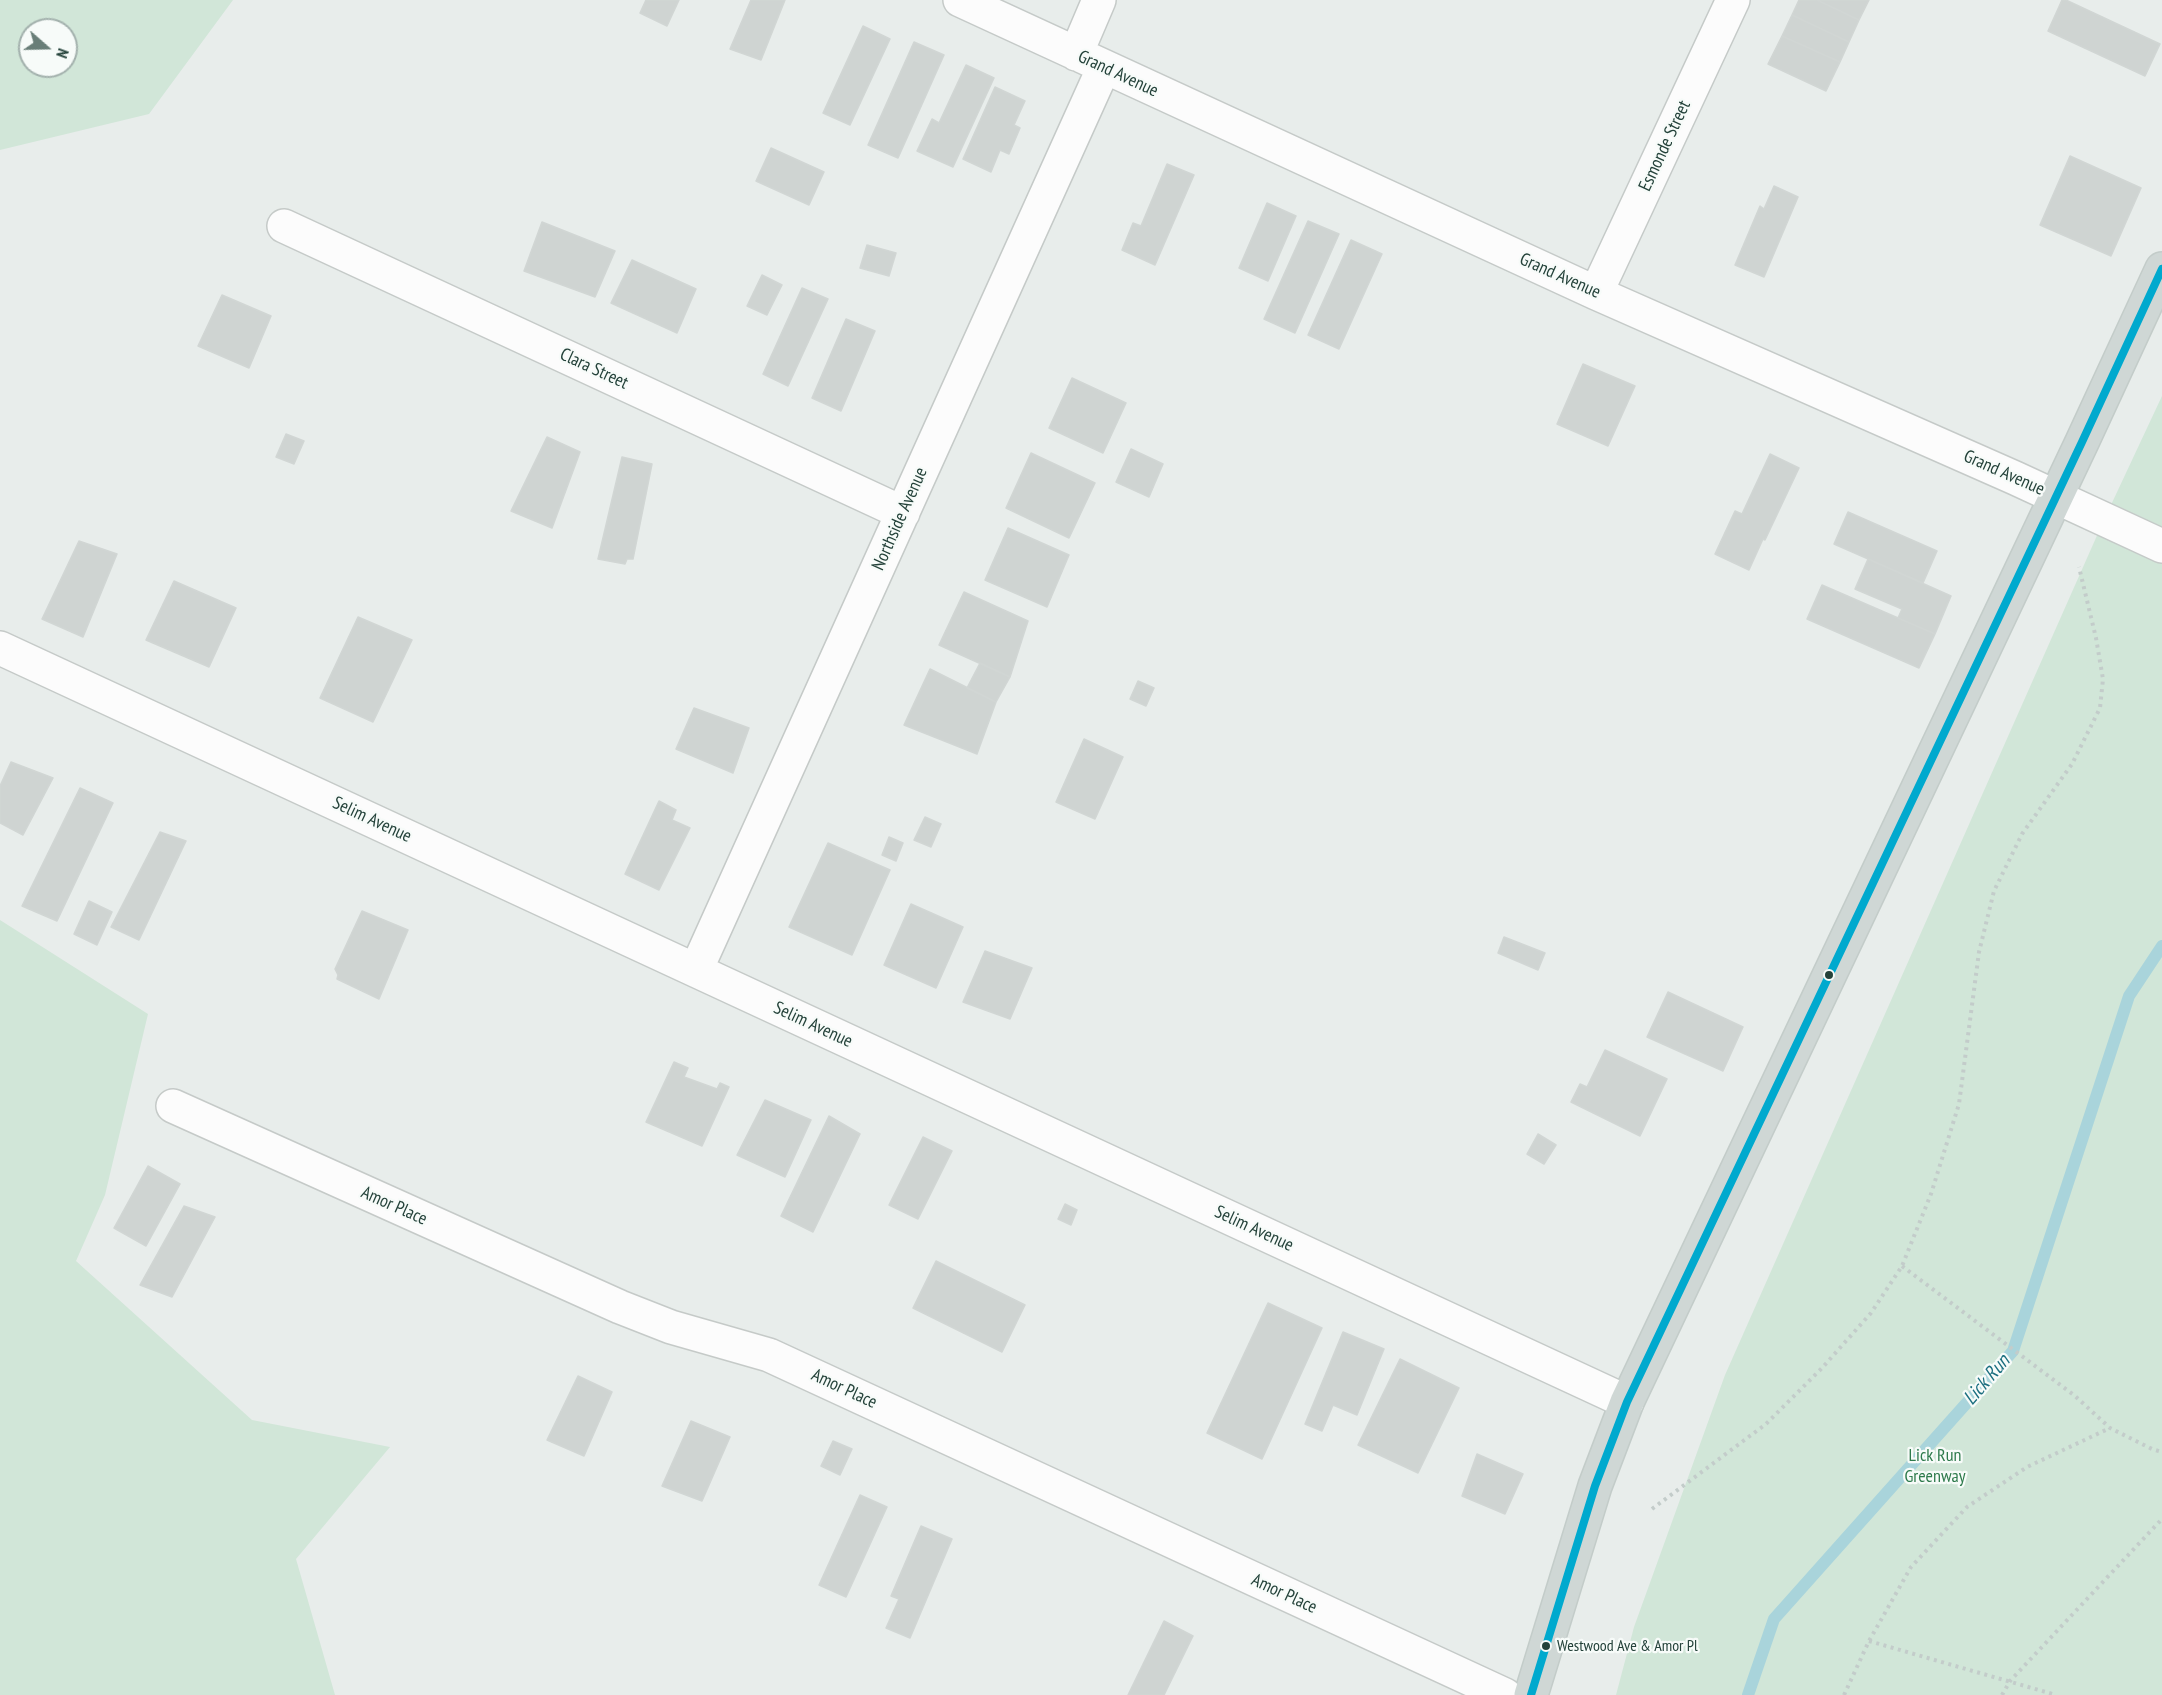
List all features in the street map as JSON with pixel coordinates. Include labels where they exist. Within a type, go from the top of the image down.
[{"type":"main road","points":[[1532,1695],[1594,1486],[1627,1402],[2056,497],[2162,268]]},
{"type":"street","name":"Grand Avenue","points":[[960,0],[1596,293],[2162,546]]},
{"type":"street","name":"Northside Avenue","points":[[696,970],[903,513],[1090,61],[1099,0]]},
{"type":"street","name":"Esmonde Street","points":[[1596,293],[1733,0]]},
{"type":"street","name":"Clara Street","points":[[284,226],[903,513]]},
{"type":"street","name":"Selim Avenue","points":[[0,648],[1627,1402]]},
{"type":"street","name":"Amor Place","points":[[173,1106],[620,1307],[671,1327],[770,1354],[1504,1695]]},
{"type":"path","points":[[1652,1509],[1766,1424],[1822,1368],[1871,1313],[1902,1266],[1931,1194],[1959,1104],[1979,952],[1994,891],[2022,834],[2073,764],[2100,708],[2103,679],[2079,567]]},
{"type":"path","points":[[1902,1266],[2075,1396],[2110,1428],[2162,1452]]},
{"type":"path","points":[[1844,1695],[1869,1641],[1911,1567],[1967,1507],[2027,1467],[2110,1428]]},
{"type":"path","points":[[2002,1695],[2010,1681],[2162,1519]]},
{"type":"path","points":[[1869,1641],[2056,1695]]},
{"type":"green space","points":[[0,0],[233,0],[149,114],[0,150]]},
{"type":"green space","name":"Lick Run Greenway","points":[[2162,396],[2162,1695],[1616,1695],[1634,1627],[1725,1375],[2103,522]]},
{"type":"green space","points":[[0,920],[148,1014],[105,1195],[76,1261],[252,1420],[390,1447],[296,1559],[335,1695],[0,1695]]},
{"type":"building","points":[[646,0],[679,0],[667,26],[640,13]]},
{"type":"building","points":[[751,0],[785,0],[761,60],[730,49]]},
{"type":"building","points":[[1799,0],[1817,0],[1859,20],[1849,42],[1792,15]]},
{"type":"building","points":[[1817,0],[1869,0],[1859,20]]},
{"type":"building","points":[[2062,0],[2160,44],[2145,76],[2048,31]]},
{"type":"building","points":[[1792,15],[1849,42],[1840,62],[1782,36]]},
{"type":"building","points":[[863,26],[890,39],[850,125],[823,113]]},
{"type":"building","points":[[1782,36],[1840,62],[1826,91],[1768,64]]},
{"type":"building","points":[[914,42],[944,55],[898,158],[868,145]]},
{"type":"building","points":[[966,65],[994,78],[953,167],[917,151],[932,119],[939,123]]},
{"type":"building","points":[[995,87],[1025,101],[1014,125],[1020,128],[1009,154],[1000,150],[991,172],[963,159]]},
{"type":"building","points":[[771,148],[824,172],[809,205],[756,181]]},
{"type":"building","points":[[2070,156],[2141,188],[2111,256],[2040,225]]},
{"type":"building","points":[[1167,164],[1194,175],[1155,265],[1122,250],[1133,223],[1141,226]]},
{"type":"building","points":[[1774,186],[1798,197],[1764,277],[1735,265],[1760,206],[1764,209]]},
{"type":"building","points":[[1267,203],[1296,216],[1268,281],[1239,268]]},
{"type":"building","points":[[1308,221],[1339,234],[1295,333],[1264,319]]},
{"type":"building","points":[[542,222],[615,251],[595,297],[524,271]]},
{"type":"building","points":[[1351,240],[1382,254],[1339,349],[1308,335]]},
{"type":"building","points":[[867,245],[896,253],[889,276],[860,268]]},
{"type":"building","points":[[632,260],[696,289],[677,333],[611,303]]},
{"type":"building","points":[[762,275],[782,285],[767,315],[747,306]]},
{"type":"building","points":[[802,288],[828,299],[788,386],[763,374]]},
{"type":"building","points":[[222,295],[271,316],[249,368],[198,346]]},
{"type":"building","points":[[846,319],[875,331],[841,411],[812,398]]},
{"type":"building","points":[[1583,364],[1635,386],[1608,446],[1557,424]]},
{"type":"building","points":[[1072,378],[1126,403],[1103,453],[1049,428]]},
{"type":"building","points":[[286,434],[304,441],[294,464],[276,457]]},
{"type":"building","points":[[547,437],[580,452],[552,528],[511,511]]},
{"type":"building","points":[[1131,449],[1163,464],[1149,497],[1116,482]]},
{"type":"building","points":[[1031,453],[1095,483],[1069,538],[1006,508]]},
{"type":"building","points":[[1770,454],[1799,468],[1749,570],[1715,554],[1735,511],[1742,514]]},
{"type":"building","points":[[622,457],[652,464],[633,559],[627,559],[625,564],[598,559]]},
{"type":"building","points":[[1848,512],[1937,551],[1923,583],[1834,544]]},
{"type":"building","points":[[1008,528],[1069,555],[1047,607],[985,580]]},
{"type":"building","points":[[79,541],[117,554],[83,637],[42,619]]},
{"type":"building","points":[[1868,559],[1951,596],[1935,634],[1898,618],[1902,609],[1855,589]]},
{"type":"building","points":[[174,581],[236,608],[209,667],[146,640]]},
{"type":"building","points":[[1822,585],[1935,634],[1919,668],[1807,619]]},
{"type":"building","points":[[964,592],[1028,621],[1010,677],[939,645]]},
{"type":"building","points":[[358,617],[412,640],[373,722],[320,698]]},
{"type":"building","points":[[980,663],[1010,677],[996,702],[967,688]]},
{"type":"building","points":[[930,669],[996,702],[977,754],[904,725]]},
{"type":"building","points":[[1138,681],[1154,688],[1146,706],[1130,699]]},
{"type":"building","points":[[694,708],[749,728],[733,773],[676,749]]},
{"type":"building","points":[[1084,739],[1123,757],[1095,819],[1056,802]]},
{"type":"building","points":[[11,762],[53,778],[23,835],[0,823],[0,786]]},
{"type":"building","points":[[80,788],[113,803],[57,921],[22,906]]},
{"type":"building","points":[[659,801],[676,810],[672,820],[690,828],[659,890],[625,874]]},
{"type":"building","points":[[925,817],[941,824],[931,847],[914,840]]},
{"type":"building","points":[[160,832],[186,841],[139,940],[111,927]]},
{"type":"building","points":[[889,837],[903,843],[896,861],[882,855]]},
{"type":"building","points":[[828,843],[890,870],[852,955],[789,927]]},
{"type":"building","points":[[89,901],[112,912],[97,945],[74,934]]},
{"type":"building","points":[[911,904],[963,927],[936,988],[884,965]]},
{"type":"building","points":[[362,911],[408,930],[379,999],[337,979],[335,969]]},
{"type":"building","points":[[1504,937],[1545,953],[1538,970],[1498,953]]},
{"type":"building","points":[[985,951],[1032,968],[1010,1019],[963,1002]]},
{"type":"building","points":[[1668,992],[1743,1027],[1723,1071],[1647,1037]]},
{"type":"building","points":[[1605,1050],[1667,1079],[1640,1136],[1571,1102],[1580,1084],[1587,1087]]},
{"type":"building","points":[[674,1062],[688,1068],[684,1077],[717,1089],[720,1083],[729,1087],[702,1146],[646,1122]]},
{"type":"building","points":[[765,1100],[811,1120],[785,1177],[737,1155]]},
{"type":"building","points":[[829,1116],[860,1134],[813,1232],[781,1216]]},
{"type":"building","points":[[1538,1134],[1556,1145],[1544,1164],[1527,1154]]},
{"type":"building","points":[[923,1137],[952,1151],[918,1219],[889,1205]]},
{"type":"building","points":[[148,1166],[180,1184],[146,1246],[114,1228]]},
{"type":"building","points":[[1065,1204],[1077,1210],[1071,1225],[1058,1219]]},
{"type":"building","points":[[184,1206],[215,1217],[172,1297],[140,1285]]},
{"type":"building","points":[[936,1261],[1025,1305],[1002,1352],[913,1308]]},
{"type":"building","points":[[1268,1303],[1322,1328],[1262,1459],[1207,1433]]},
{"type":"building","points":[[1343,1332],[1384,1349],[1357,1415],[1333,1405],[1322,1431],[1305,1424]]},
{"type":"building","points":[[1400,1359],[1459,1388],[1418,1473],[1358,1445]]},
{"type":"building","points":[[578,1376],[612,1392],[584,1456],[547,1440]]},
{"type":"building","points":[[691,1421],[730,1437],[702,1501],[662,1486]]},
{"type":"building","points":[[833,1441],[852,1449],[840,1475],[821,1466]]},
{"type":"building","points":[[1477,1454],[1523,1474],[1505,1514],[1462,1496]]},
{"type":"building","points":[[860,1495],[887,1507],[846,1597],[819,1585]]},
{"type":"building","points":[[921,1526],[952,1539],[910,1638],[886,1628],[899,1599],[891,1596]]},
{"type":"building","points":[[1164,1621],[1193,1636],[1164,1695],[1128,1695]]},
{"type":"waterway","name":"Lick Run","points":[[1748,1695],[1774,1619],[2013,1351],[2129,996],[2162,946]]},
{"type":"transit line","points":[[1531,1695],[1595,1486],[1627,1402],[2162,269]]},
{"type":"place","name":"Westwood Ave & Amor Pl","points":[[1546,1646]]}]
